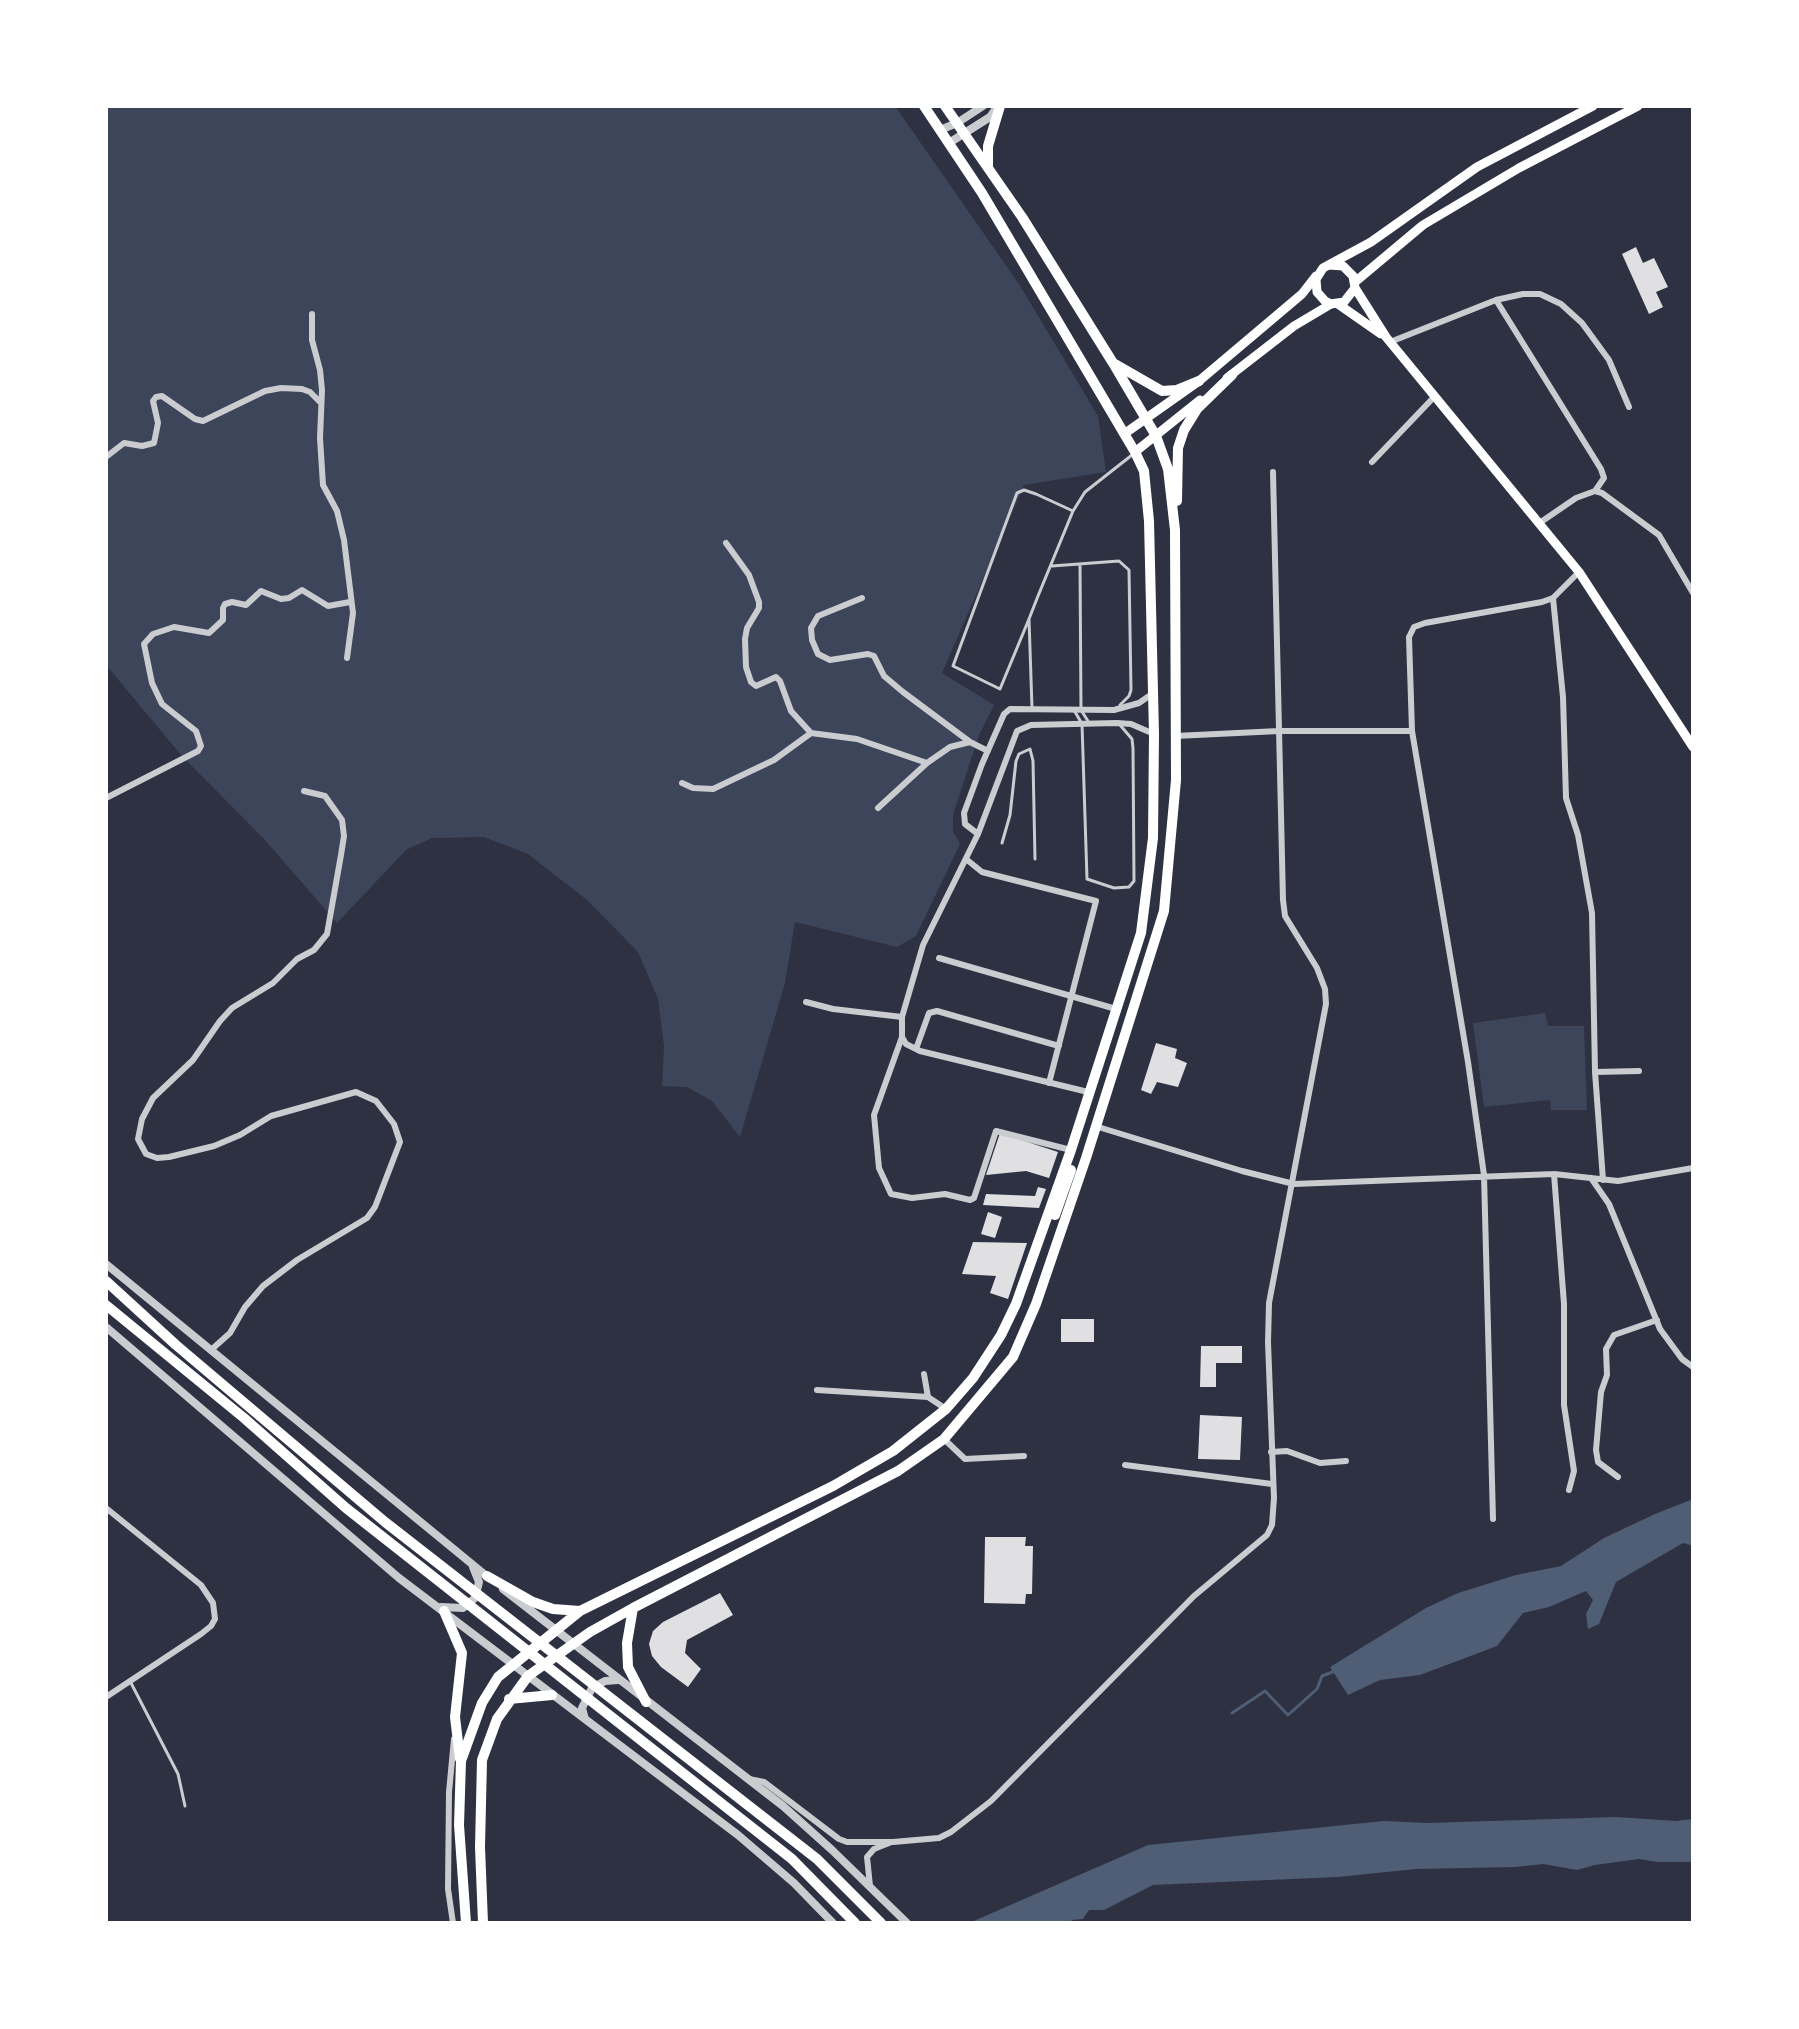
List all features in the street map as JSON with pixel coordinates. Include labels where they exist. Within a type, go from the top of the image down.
[{"type":"main road","points":[[461,1761],[482,1703],[498,1677],[580,1611],[833,1486],[893,1451],[946,1409],[973,1378],[1016,1304],[1071,1150],[1141,933],[1153,838],[1154,734],[1147,485],[1135,452],[982,193],[924,106]]},
{"type":"main road","points":[[945,106],[1022,217],[1156,436],[1168,469],[1174,522]]},
{"type":"main road","points":[[988,167],[988,146],[999,106]]},
{"type":"main road","points":[[1124,434],[1199,381],[1302,294],[1318,273],[1329,265],[1371,242],[1477,167],[1593,106]]},
{"type":"main road","points":[[1135,452],[1304,319],[1349,299],[1355,285],[1423,225],[1519,168],[1638,106]]},
{"type":"main road","points":[[1329,265],[1349,269],[1355,285],[1388,340],[1579,572],[1693,747]]},
{"type":"main road","points":[[1318,273],[1315,286],[1320,297],[1388,340]]},
{"type":"main road","points":[[1113,363],[1162,391],[1177,390],[1199,381]]},
{"type":"main road","points":[[483,1923],[480,1847],[482,1760],[488,1739],[509,1699],[528,1676],[633,1608],[898,1471],[944,1439],[1013,1357],[1036,1304],[1164,911],[1176,780],[1174,522],[1178,448],[1184,430],[1197,409],[1232,375]]},
{"type":"main road","points":[[1024,1282],[1037,1266],[1083,1130],[1095,1126]]},
{"type":"main road","points":[[106,1281],[176,1345],[385,1522],[817,1859],[881,1923]]},
{"type":"main road","points":[[106,1305],[376,1531],[792,1859],[855,1923]]},
{"type":"main road","points":[[773,1515],[782,1530]]},
{"type":"main road","points":[[487,1576],[543,1605],[580,1611]]},
{"type":"main road","points":[[633,1608],[627,1643],[628,1667],[646,1702]]},
{"type":"main road","points":[[441,1609],[462,1653],[455,1717],[461,1761],[459,1825],[466,1923]]},
{"type":"main road","points":[[509,1699],[552,1695]]},
{"type":"street","points":[[940,130],[983,106]]},
{"type":"street","points":[[949,143],[990,117],[999,106]]},
{"type":"street","points":[[1388,340],[1496,300],[1540,294],[1571,312],[1590,332],[1609,360],[1629,407]]},
{"type":"street","points":[[1496,300],[1604,478],[1595,491],[1576,498],[1538,524]]},
{"type":"street","points":[[312,314],[312,340],[320,370],[323,485],[337,511],[344,540],[353,621],[347,658]]},
{"type":"street","points":[[106,457],[124,443],[142,446],[154,443],[158,423],[153,401],[156,397],[162,396],[195,419],[203,421],[265,391],[281,388],[310,392],[321,403]]},
{"type":"street","points":[[1372,462],[1435,396]]},
{"type":"street","points":[[749,1779],[764,1782],[847,1842],[939,1838],[991,1801],[1194,1596],[1267,1535],[1274,1518],[1268,1316],[1326,1004],[1325,989],[1317,968],[1285,916],[1273,472]]},
{"type":"street","points":[[1595,491],[1659,535],[1693,593]]},
{"type":"street","points":[[726,543],[746,568],[757,594],[759,608],[747,628],[745,639],[746,667],[751,682],[756,686],[771,678],[780,681],[791,711],[811,733],[857,739],[927,763]]},
{"type":"street","points":[[1493,1519],[1484,1175],[1412,731],[1409,637],[1414,627],[1527,606],[1553,598],[1579,572]]},
{"type":"street","points":[[106,798],[198,751],[201,746],[196,731],[162,704],[152,683],[144,644],[153,634],[174,627],[209,633],[223,620],[225,604],[246,605],[261,591],[281,599],[302,590],[328,606],[350,602]]},
{"type":"street","points":[[862,598],[818,616],[811,628],[818,654],[830,660],[868,654],[874,656],[884,676],[903,692],[970,742],[988,751]]},
{"type":"street","points":[[1553,598],[1562,684],[1566,798],[1578,835],[1592,913],[1595,1072],[1603,1180]]},
{"type":"street","points":[[978,834],[969,829],[964,819],[974,784],[1004,714],[1010,709],[1114,710],[1139,703],[1153,693]]},
{"type":"street","points":[[1071,1150],[996,1131],[974,1198],[970,1200],[945,1194],[912,1198],[891,1194],[879,1168],[874,1115],[902,1037],[902,1017],[923,945],[978,834],[1017,731],[1031,725],[1117,723],[1131,724],[1154,734]]},
{"type":"street","points":[[1174,736],[1279,731],[1412,731]]},
{"type":"street","points":[[682,783],[693,788],[713,789],[774,760],[811,733]]},
{"type":"street","points":[[878,808],[927,763],[950,747],[970,742]]},
{"type":"street","points":[[211,1350],[230,1333],[245,1307],[263,1286],[297,1260],[367,1218],[375,1207],[400,1142],[394,1124],[376,1101],[356,1092],[271,1116],[214,1146],[169,1157],[157,1158],[146,1154],[138,1139],[142,1119],[153,1098],[193,1060],[220,1021],[232,1008],[273,983],[297,959],[314,950],[327,934],[344,836],[342,820],[325,796],[304,791]]},
{"type":"street","points":[[966,859],[982,872],[1096,901],[1049,1083]]},
{"type":"street","points":[[939,958],[1116,1009]]},
{"type":"street","points":[[806,1002],[833,1009],[902,1017]]},
{"type":"street","points":[[916,1049],[929,1013],[937,1011],[1059,1046]]},
{"type":"street","points":[[902,1037],[906,1044],[916,1049],[1088,1092]]},
{"type":"street","points":[[1595,1072],[1639,1071]]},
{"type":"street","points":[[1095,1126],[1294,1184],[1554,1174],[1618,1181],[1689,1169],[1693,1179]]},
{"type":"street","points":[[1554,1174],[1564,1304],[1564,1405],[1574,1471],[1569,1490]]},
{"type":"street","points":[[1591,1178],[1609,1204],[1657,1320],[1673,1349],[1693,1367]]},
{"type":"street","points":[[106,1264],[470,1563],[793,1815],[907,1923]]},
{"type":"street","points":[[1618,1477],[1598,1462],[1596,1450],[1601,1392],[1607,1375],[1606,1349],[1614,1335],[1657,1320]]},
{"type":"street","points":[[106,1327],[399,1578],[748,1843],[833,1923]]},
{"type":"street","points":[[924,1374],[928,1397]]},
{"type":"street","points":[[817,1390],[928,1397],[946,1409]]},
{"type":"street","points":[[944,1439],[959,1457],[965,1459],[1024,1456]]},
{"type":"street","points":[[1271,1452],[1287,1451],[1320,1463],[1346,1461]]},
{"type":"street","points":[[1125,1465],[1272,1484]]},
{"type":"street","points":[[106,1508],[201,1585],[213,1603],[215,1619],[211,1626],[106,1697]]},
{"type":"street","points":[[441,1609],[463,1608],[475,1598],[479,1582],[470,1563]]},
{"type":"street","points":[[585,1720],[582,1708],[592,1688],[605,1681],[618,1680]]},
{"type":"street","points":[[453,1923],[448,1889],[455,1717]]},
{"type":"street","points":[[451,1782],[461,1761]]},
{"type":"street","points":[[870,1886],[867,1857],[874,1849],[893,1842]]},
{"type":"lane","points":[[1073,511],[1024,490],[1017,493],[953,666],[1000,689],[1073,511],[1085,492],[1135,452]]},
{"type":"lane","points":[[1051,566],[1119,561],[1129,570],[1131,690],[1125,701],[1114,710]]},
{"type":"lane","points":[[1080,564],[1077,710],[1086,724],[1087,879],[1114,888],[1129,887],[1134,881],[1133,748],[1132,739],[1117,723]]},
{"type":"lane","points":[[1029,619],[1032,708]]},
{"type":"lane","points":[[1077,710],[1086,724]]},
{"type":"lane","points":[[1002,843],[1010,815],[1016,761],[1019,754],[1030,749],[1033,761],[1035,859]]},
{"type":"lane","points":[[130,1681],[178,1774],[185,1806]]},
{"type":"shaded area","points":[[106,106],[895,106],[1019,284],[1098,416],[1106,472],[1024,485],[942,673],[994,705],[979,735],[953,815],[953,831],[960,844],[916,936],[897,947],[795,922],[785,983],[740,1137],[712,1101],[687,1087],[662,1086],[664,1046],[658,999],[638,952],[587,900],[528,854],[484,837],[432,838],[406,850],[337,923],[264,839],[181,755],[106,665]]},
{"type":"shaded area","points":[[1545,1013],[1548,1026],[1584,1026],[1587,1110],[1551,1110],[1550,1100],[1484,1107],[1473,1023]]},
{"type":"shaded area","points":[[1693,1499],[1693,1546],[1683,1543],[1616,1582],[1599,1624],[1588,1629],[1586,1614],[1593,1600],[1586,1591],[1549,1607],[1523,1613],[1497,1646],[1420,1675],[1380,1680],[1348,1695],[1330,1667],[1426,1608],[1458,1593],[1516,1575],[1561,1566],[1604,1538]]},
{"type":"shaded area","points":[[1616,1817],[1676,1821],[1693,1819],[1693,1862],[1639,1859],[1577,1870],[1543,1864],[1153,1885],[1104,1910],[1089,1910],[1083,1919],[1070,1923],[969,1923],[1148,1845],[1384,1821],[1428,1823]]},
{"type":"building","points":[[1636,247],[1643,263],[1654,258],[1668,287],[1656,292],[1663,307],[1649,314],[1622,254]]},
{"type":"building","points":[[1156,1043],[1177,1049],[1175,1058],[1187,1063],[1178,1087],[1157,1082],[1151,1094],[1141,1090]]},
{"type":"building","points":[[1000,1133],[1058,1152],[1049,1178],[1026,1171],[986,1175]]},
{"type":"building","points":[[1038,1187],[1046,1189],[1039,1208],[983,1205],[986,1194],[1035,1196]]},
{"type":"building","points":[[988,1212],[1002,1217],[995,1238],[981,1234]]},
{"type":"building","points":[[973,1242],[1027,1243],[1008,1299],[990,1293],[996,1276],[962,1274]]},
{"type":"building","points":[[1061,1319],[1094,1319],[1094,1342],[1061,1342]]},
{"type":"building","points":[[1201,1346],[1242,1346],[1242,1363],[1216,1363],[1216,1387],[1200,1387]]},
{"type":"building","points":[[1200,1415],[1242,1417],[1240,1460],[1198,1459]]},
{"type":"building","points":[[985,1537],[1026,1537],[1025,1546],[1033,1546],[1032,1594],[1026,1594],[1025,1604],[984,1603]]},
{"type":"building","points":[[720,1593],[733,1615],[687,1640],[685,1653],[701,1669],[688,1687],[661,1667],[652,1656],[649,1644],[653,1631],[663,1622]]},
{"type":"waterway","points":[[1232,1713],[1265,1691],[1288,1715],[1317,1689],[1322,1676],[1335,1671]]}]
